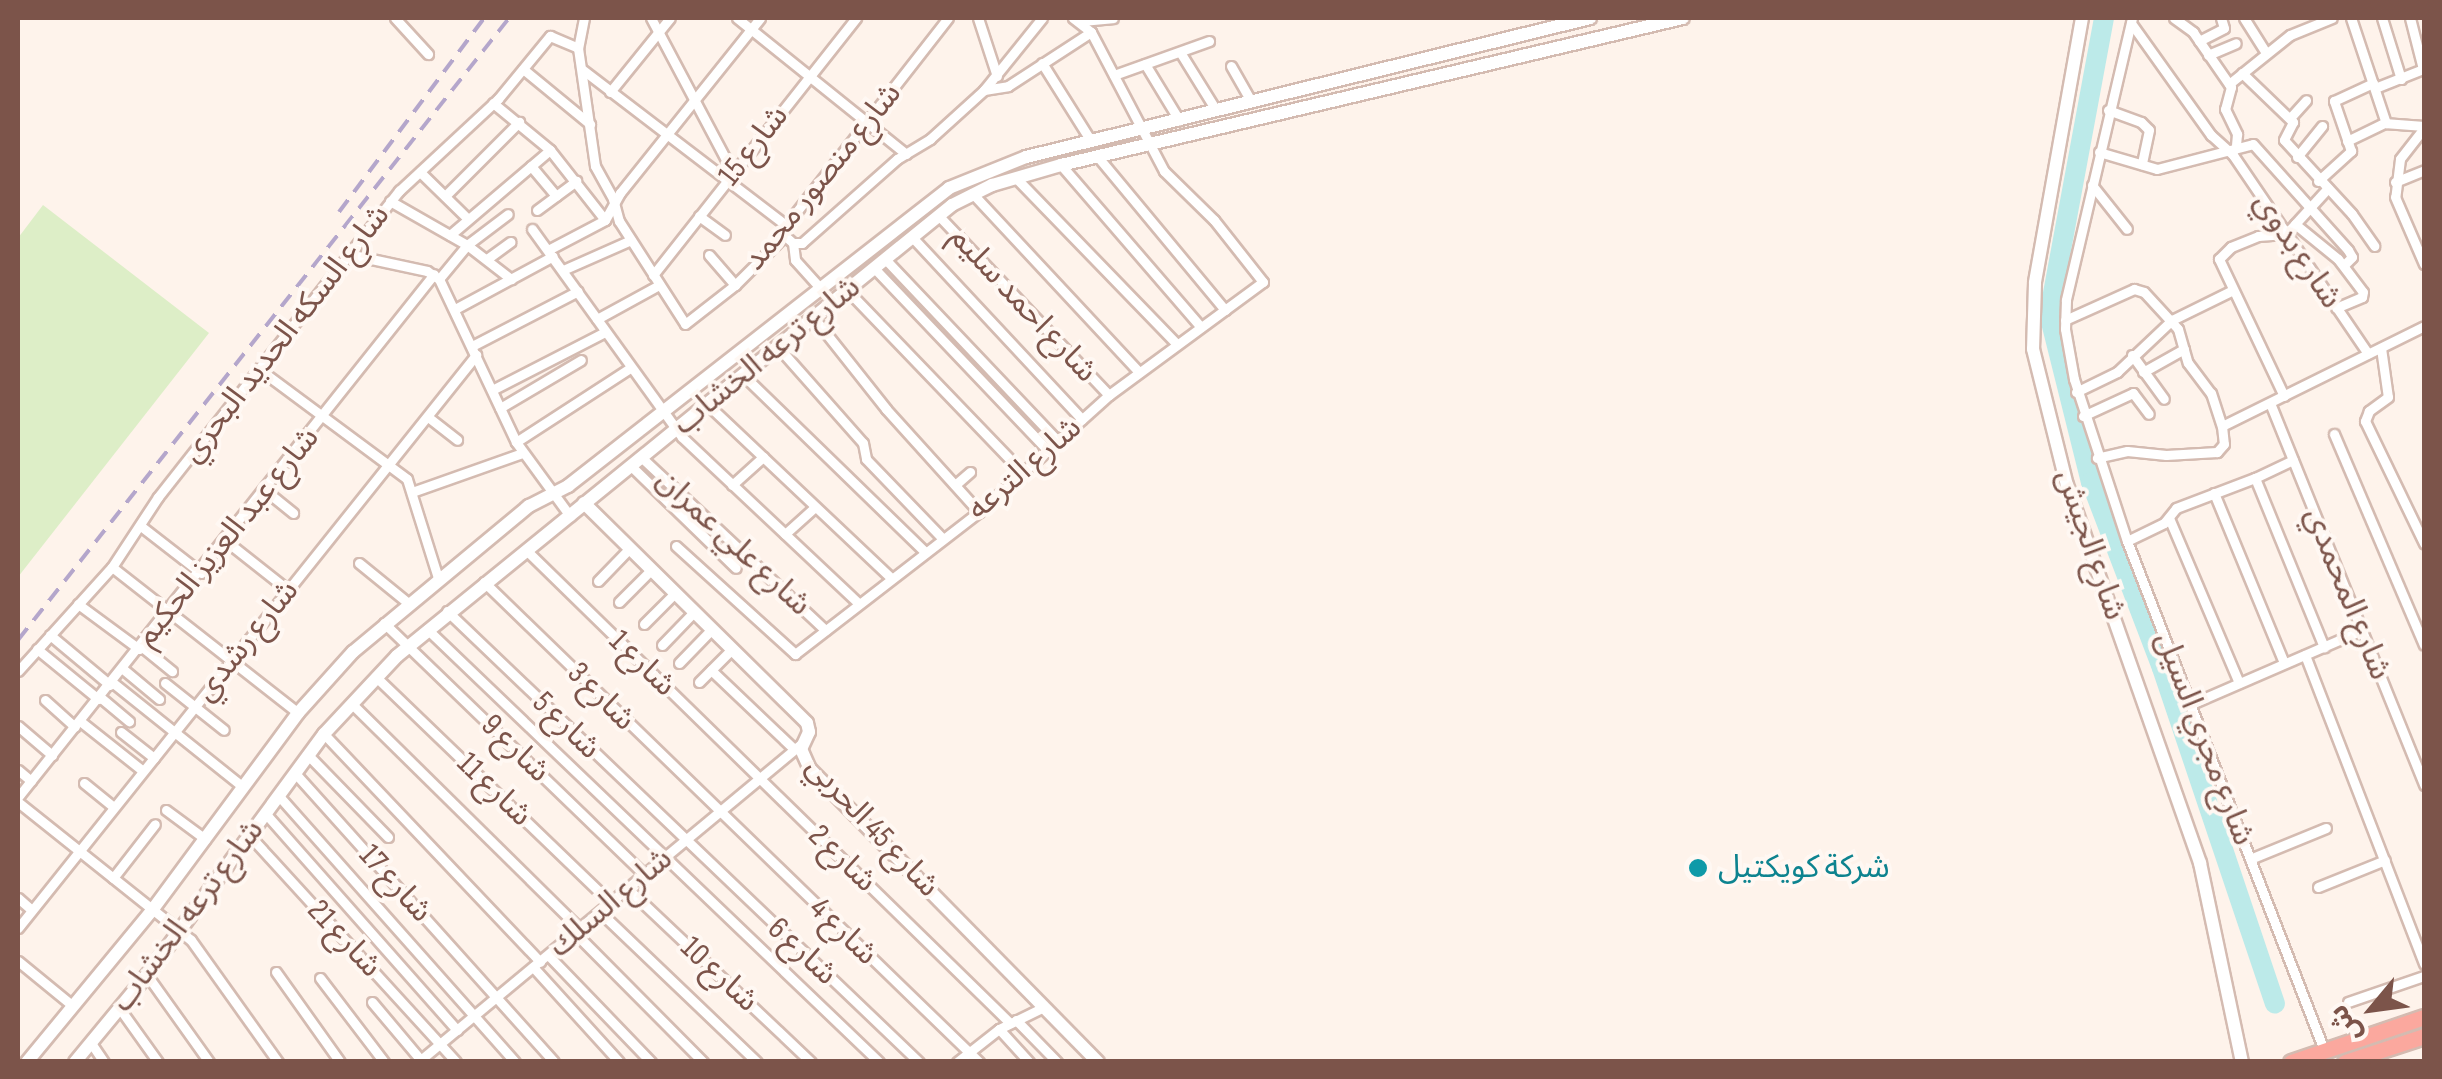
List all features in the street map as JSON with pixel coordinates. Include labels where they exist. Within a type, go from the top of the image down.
[{"type":"highway","points":[[2291,1062],[2424,1017]]},
{"type":"highway","points":[[2345,1062],[2424,1036]]},
{"type":"street","points":[[395,18],[428,54]]},
{"type":"street","points":[[584,18],[578,48],[596,166],[618,218],[659,285],[597,320]]},
{"type":"street","points":[[651,18],[730,177]]},
{"type":"street","points":[[610,92],[670,18]]},
{"type":"street","points":[[737,18],[906,154]]},
{"type":"street","points":[[455,309],[605,220],[614,202],[760,18]]},
{"type":"street","name":"شارع 15","points":[[653,274],[856,18]]},
{"type":"street","name":"شارع منصور محمد","points":[[659,285],[685,324],[736,285],[786,230],[948,18]]},
{"type":"street","points":[[978,18],[997,76]]},
{"type":"street","points":[[793,243],[804,242],[906,154],[930,139],[997,76],[1042,18]]},
{"type":"street","points":[[1077,19],[1113,18]]},
{"type":"street","name":"شارع ترعه الخشاب","points":[[27,1062],[153,910],[298,713],[384,623],[551,493],[568,486],[663,414],[949,188],[999,165],[1590,18]]},
{"type":"street","name":"شارع ترعه الخشاب","points":[[75,1062],[147,975],[307,754],[376,677],[447,611],[570,516],[938,215],[972,194],[1061,165],[1683,18]]},
{"type":"street","name":"شارع الجيش","points":[[2082,18],[2035,283],[2033,349],[2067,484],[2200,863],[2242,1062]]},
{"type":"street","points":[[2174,18],[2199,41],[2230,84]]},
{"type":"street","points":[[2199,41],[2224,28],[2222,18]]},
{"type":"street","points":[[2244,18],[2266,53]]},
{"type":"street","points":[[2231,147],[2237,134],[2225,109],[2230,84],[2290,35],[2332,18]]},
{"type":"street","points":[[2351,18],[2386,122]]},
{"type":"street","points":[[2382,18],[2401,79]]},
{"type":"street","points":[[2318,180],[2350,152],[2333,103],[2423,68],[2410,18]]},
{"type":"street","points":[[1077,19],[1091,32],[1150,146]]},
{"type":"street","points":[[2131,20],[2211,135],[2231,147]]},
{"type":"street","name":"شارع مجري السيل","points":[[2131,20],[2108,110],[2065,320],[2076,392],[2127,540],[2324,1050]]},
{"type":"street","points":[[984,90],[1008,86],[1091,32]]},
{"type":"street","name":"شارع السكه الحديد البحري","points":[[18,672],[112,567],[142,527],[158,497],[390,202],[493,103],[552,35],[578,48]]},
{"type":"street","points":[[1114,75],[1209,42]]},
{"type":"street","points":[[2208,55],[2236,43]]},
{"type":"street","points":[[1180,52],[1216,110]]},
{"type":"street","points":[[1408,62],[1412,83]]},
{"type":"street","points":[[1042,64],[1091,141]]},
{"type":"street","points":[[1145,64],[1179,120]]},
{"type":"street","points":[[1230,66],[1251,101]]},
{"type":"street","points":[[524,68],[590,124]]},
{"type":"street","points":[[583,70],[667,135],[730,177],[786,230],[793,243],[793,256],[820,288]]},
{"type":"street","points":[[2242,73],[2290,118],[2293,125],[2283,139],[2374,246]]},
{"type":"street","points":[[2290,118],[2306,100]]},
{"type":"street","points":[[493,103],[550,150],[605,220]]},
{"type":"street","points":[[2141,122],[2144,108]]},
{"type":"street","points":[[2108,110],[2141,122],[2150,135],[2142,164]]},
{"type":"street","points":[[445,196],[519,122]]},
{"type":"street","points":[[2347,141],[2386,122],[2424,126]]},
{"type":"street","points":[[2297,157],[2322,126]]},
{"type":"street","points":[[2424,126],[2406,146],[2395,182],[2398,208],[2424,264]]},
{"type":"street","name":"شارع الترعه","points":[[718,586],[790,653],[979,512],[1139,372],[1261,284],[1264,277],[1214,220],[1171,180],[1150,146]]},
{"type":"street","points":[[2099,152],[2162,169],[2231,147],[2256,146],[2351,254],[2344,264]]},
{"type":"street","name":"شارع بدوي","points":[[2231,147],[2368,354]]},
{"type":"street","points":[[450,235],[550,150]]},
{"type":"street","points":[[1098,157],[1225,310]]},
{"type":"street","points":[[1061,165],[1201,327]]},
{"type":"street","points":[[531,166],[556,196]]},
{"type":"street","points":[[2395,182],[2424,170]]},
{"type":"street","points":[[420,172],[468,219]]},
{"type":"street","points":[[1016,177],[1177,344]]},
{"type":"street","points":[[537,210],[576,181]]},
{"type":"street","points":[[2092,185],[2128,228]]},
{"type":"street","points":[[2284,396],[2220,267],[2223,254],[2258,236],[2286,234],[2328,188]]},
{"type":"street","points":[[972,194],[1139,372]]},
{"type":"street","points":[[390,202],[467,245],[511,279]]},
{"type":"street","name":"شارع عبد العزيز الحكيم","points":[[18,800],[437,276],[467,245],[508,214]]},
{"type":"street","name":"شارع احمد سليم","points":[[938,215],[1109,396]]},
{"type":"street","points":[[699,216],[725,235]]},
{"type":"street","points":[[2295,224],[2344,264],[2364,295],[2336,308]]},
{"type":"street","points":[[532,229],[676,430],[858,603]]},
{"type":"street","points":[[912,238],[1082,419]]},
{"type":"street","points":[[562,270],[631,240]]},
{"type":"street","points":[[487,258],[510,242]]},
{"type":"street","points":[[348,254],[437,276],[522,453],[570,516]]},
{"type":"street","points":[[709,254],[736,285]]},
{"type":"street","points":[[880,264],[1058,442]]},
{"type":"street","points":[[880,264],[1049,452]]},
{"type":"street","points":[[848,290],[1024,474]]},
{"type":"street","points":[[2065,320],[2139,290],[2172,320],[2191,368],[2211,393],[2222,426],[2224,444],[2217,452],[2166,456],[2127,451],[2097,458]]},
{"type":"street","points":[[474,350],[578,291]]},
{"type":"street","points":[[2076,392],[2111,376],[2172,320],[2231,291]]},
{"type":"street","points":[[814,318],[979,512]]},
{"type":"street","points":[[2222,426],[2424,326]]},
{"type":"street","points":[[492,390],[604,332]]},
{"type":"street","points":[[778,347],[863,443],[866,459],[943,539]]},
{"type":"street","points":[[2382,348],[2388,397],[2368,411],[2365,421],[2420,525],[2424,543]]},
{"type":"street","points":[[2143,372],[2184,349]]},
{"type":"street","name":"شارع رشدي","points":[[18,928],[389,468],[474,350]]},
{"type":"street","points":[[2132,355],[2164,399]]},
{"type":"street","points":[[500,408],[581,360]]},
{"type":"street","points":[[516,442],[630,368]]},
{"type":"street","points":[[259,369],[407,479],[438,578]]},
{"type":"street","points":[[743,375],[925,552]]},
{"type":"street","points":[[2083,416],[2133,393],[2149,414]]},
{"type":"street","name":"شارع المحمدي","points":[[2270,403],[2424,781]]},
{"type":"street","points":[[707,404],[891,578]]},
{"type":"street","points":[[428,418],[456,440]]},
{"type":"street","points":[[2334,434],[2424,645]]},
{"type":"street","points":[[412,492],[522,453]]},
{"type":"street","points":[[732,485],[763,457]]},
{"type":"street","points":[[2127,540],[2168,518],[2176,508],[2293,460]]},
{"type":"street","points":[[636,462],[736,568]]},
{"type":"street","name":"شارع علي عمران","points":[[636,462],[825,630]]},
{"type":"street","points":[[955,486],[970,472]]},
{"type":"street","points":[[2255,478],[2324,647]]},
{"type":"street","points":[[266,491],[293,513]]},
{"type":"street","points":[[2214,493],[2284,664]]},
{"type":"street","name":"شارع 45 الحربي","points":[[584,504],[807,723],[809,732],[799,746],[810,769],[1098,1062]]},
{"type":"street","points":[[784,534],[815,507]]},
{"type":"street","points":[[2168,518],[2239,683]]},
{"type":"street","points":[[142,527],[201,573]]},
{"type":"street","points":[[226,541],[288,590]]},
{"type":"street","points":[[676,546],[718,586],[747,557]]},
{"type":"street","points":[[598,580],[630,548]]},
{"type":"street","name":"شارع 1","points":[[526,550],[759,778]]},
{"type":"street","points":[[358,563],[408,603]]},
{"type":"street","points":[[112,567],[298,713]]},
{"type":"street","points":[[619,602],[652,570]]},
{"type":"street","name":"شارع 3","points":[[484,582],[718,813]]},
{"type":"street","points":[[644,624],[675,593]]},
{"type":"street","points":[[78,604],[172,671]]},
{"type":"street","name":"شارع 5","points":[[447,611],[684,842]]},
{"type":"street","points":[[662,645],[694,612]]},
{"type":"street","name":"شارع 9","points":[[384,623],[645,875]]},
{"type":"street","points":[[427,628],[878,1062]]},
{"type":"street","points":[[679,663],[712,629]]},
{"type":"street","points":[[2191,704],[2362,630]]},
{"type":"street","points":[[50,635],[243,787]]},
{"type":"street","points":[[37,649],[129,721]]},
{"type":"street","points":[[699,682],[732,649]]},
{"type":"street","points":[[2305,655],[2424,964]]},
{"type":"street","points":[[123,669],[159,698]]},
{"type":"street","points":[[711,670],[799,746]]},
{"type":"street","name":"شارع 11","points":[[376,677],[612,903]]},
{"type":"street","points":[[165,683],[224,730]]},
{"type":"street","points":[[45,700],[143,771]]},
{"type":"street","points":[[351,703],[703,1062]]},
{"type":"street","points":[[18,726],[52,755]]},
{"type":"street","points":[[122,732],[154,758]]},
{"type":"street","points":[[324,734],[540,961],[651,1062]]},
{"type":"street","name":"شارع السلك","points":[[423,1060],[799,746]]},
{"type":"street","points":[[307,754],[388,837]]},
{"type":"street","points":[[18,770],[31,781]]},
{"type":"street","name":"شارع 17","points":[[294,772],[554,1062]]},
{"type":"street","name":"شارع 2","points":[[759,778],[1057,1062]]},
{"type":"street","points":[[84,782],[114,807]]},
{"type":"street","points":[[278,795],[516,1062]]},
{"type":"street","points":[[18,800],[180,931],[211,962],[278,1062]]},
{"type":"street","points":[[166,810],[205,839]]},
{"type":"street","points":[[265,813],[457,1030]]},
{"type":"street","name":"شارع 4","points":[[718,813],[979,1062]]},
{"type":"street","points":[[113,878],[155,824]]},
{"type":"street","points":[[2250,859],[2326,828]]},
{"type":"street","name":"شارع 21","points":[[249,835],[456,1062]]},
{"type":"street","name":"شارع 6","points":[[684,842],[919,1062]]},
{"type":"street","points":[[2318,887],[2385,860]]},
{"type":"street","name":"شارع 10","points":[[628,889],[810,1062]]},
{"type":"street","points":[[18,898],[32,910]]},
{"type":"street","points":[[600,912],[757,1062]]},
{"type":"street","points":[[18,961],[73,1006]]},
{"type":"street","points":[[540,961],[619,1062]]},
{"type":"street","points":[[276,972],[340,1062]]},
{"type":"street","points":[[147,975],[209,1062]]},
{"type":"street","points":[[2348,1002],[2424,976]]},
{"type":"street","points":[[320,978],[384,1062]]},
{"type":"street","points":[[372,1002],[423,1060]]},
{"type":"street","points":[[957,1062],[1000,1029],[1044,1007]]},
{"type":"street","points":[[120,1009],[158,1062]]},
{"type":"street","points":[[1000,1029],[1029,1062]]},
{"type":"street","points":[[92,1044],[104,1062]]},
{"type":"green space","points":[[43,205],[209,333],[18,577],[18,238]]},
{"type":"waterway","points":[[2104,18],[2049,314],[2091,482],[2162,668],[2275,1003]]},
{"type":"railway","points":[[339,212],[484,18]]},
{"type":"railway","points":[[18,640],[509,18]]},
{"type":"place","name":"شركة كويكتيل","points":[[1698,868]]}]
